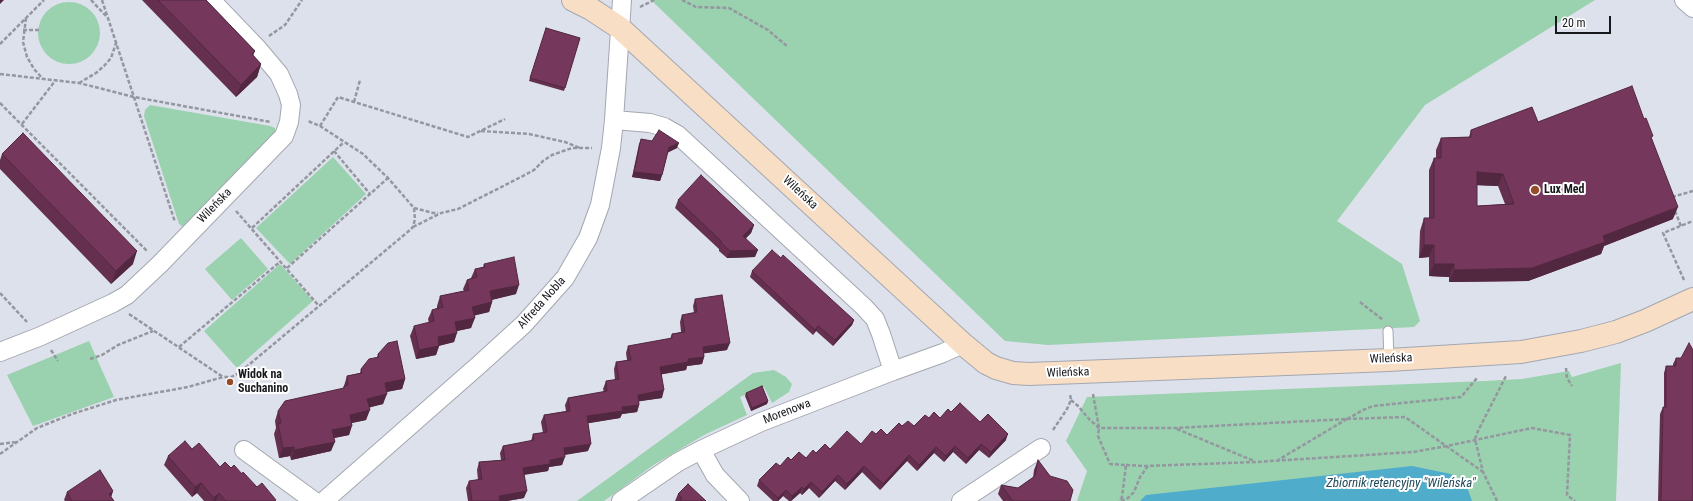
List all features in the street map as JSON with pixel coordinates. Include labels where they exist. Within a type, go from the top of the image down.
[{"type":"street","name":"Wileńska","points":[[0,352],[41,336],[127,295],[160,264],[284,136],[290,122],[291,105],[279,74],[257,48],[211,0]]},
{"type":"street","name":"Wileńska","points":[[573,0],[591,9],[620,28],[963,344],[986,363],[996,368],[1013,373],[1029,374],[1389,360],[1498,354],[1552,347],[1629,328],[1693,299]]},
{"type":"street","points":[[1684,0],[1693,8]]},
{"type":"street","name":"Alfreda Nobla","points":[[324,501],[524,324],[565,278],[588,238],[600,205],[614,120],[620,28],[629,5]]},
{"type":"street","points":[[614,120],[650,123],[664,127],[678,136],[864,307],[874,319],[881,334],[893,371]]},
{"type":"street","name":"Morenowa","points":[[621,501],[655,477],[701,450],[761,422],[963,344]]},
{"type":"street","points":[[961,501],[1041,448]]},
{"type":"street","points":[[244,450],[314,501]]},
{"type":"street","points":[[701,450],[715,475],[740,501]]},
{"type":"lane","points":[[1388,332],[1389,360]]},
{"type":"path","points":[[0,44],[44,0]]},
{"type":"path","points":[[92,0],[108,17]]},
{"type":"path","points":[[102,0],[181,241]]},
{"type":"path","points":[[257,48],[273,32],[285,25],[302,0]]},
{"type":"path","points":[[629,5],[654,0]]},
{"type":"path","points":[[682,0],[696,7],[729,8],[768,30],[788,47]]},
{"type":"path","points":[[26,18],[23,30],[23,42],[27,57],[34,69],[44,80]]},
{"type":"path","points":[[23,30],[41,30]]},
{"type":"path","points":[[79,83],[96,73],[104,66],[111,58],[116,42]]},
{"type":"path","points":[[354,102],[360,80]]},
{"type":"path","points":[[22,124],[55,81]]},
{"type":"path","points":[[320,126],[338,98],[468,136],[504,119]]},
{"type":"path","points":[[0,102],[160,264]]},
{"type":"path","points":[[22,136],[28,131]]},
{"type":"path","points":[[480,131],[529,134],[565,142],[582,148]]},
{"type":"path","points":[[252,228],[344,142]]},
{"type":"path","points":[[414,208],[433,213],[441,213],[458,209],[521,178],[534,170],[552,155],[572,148],[610,148]]},
{"type":"path","points":[[334,151],[370,194]]},
{"type":"path","points":[[287,268],[388,178]]},
{"type":"path","points":[[1681,226],[1670,198],[1693,191]]},
{"type":"path","points":[[223,198],[252,228],[319,306]]},
{"type":"path","points":[[413,227],[441,213]]},
{"type":"path","points":[[1684,280],[1663,233],[1693,221]]},
{"type":"path","points":[[178,347],[281,261]]},
{"type":"path","points":[[0,293],[41,336]]},
{"type":"path","points":[[1360,302],[1379,316],[1386,324],[1388,332]]},
{"type":"path","points":[[0,454],[19,442],[31,432],[50,422],[110,402],[188,387],[223,377],[113,303]]},
{"type":"path","points":[[90,359],[102,355],[118,345],[154,330]]},
{"type":"path","points":[[1566,368],[1567,378],[1572,386]]},
{"type":"path","points":[[1497,501],[1483,472],[1475,439],[1506,376]]},
{"type":"path","points":[[1277,460],[1363,410],[1373,406],[1462,397],[1477,378]]},
{"type":"path","points":[[1053,430],[1067,409],[1071,400],[1070,394]]},
{"type":"path","points":[[1093,394],[1099,428],[1098,436],[1110,464],[1148,466],[1256,462],[1413,452],[1532,428],[1570,435],[1568,495],[1575,501]]},
{"type":"path","points":[[1071,400],[1099,428],[1175,428],[1405,417],[1483,472]]},
{"type":"path","points":[[1175,428],[1256,462]]},
{"type":"path","points":[[0,444],[19,442]]},
{"type":"path","points":[[1120,501],[1122,497],[1126,465]]},
{"type":"path","points":[[1120,501],[1128,498],[1134,492],[1140,477],[1148,466]]},
{"type":"green space","points":[[651,0],[1595,0],[1425,105],[1337,221],[1402,264],[1420,321],[1414,327],[1048,345],[1005,341]]},
{"type":"green space","points":[[69,2],[86,7],[91,11],[95,16],[100,33],[95,50],[91,55],[86,59],[69,64],[52,59],[47,55],[43,50],[38,33],[43,16],[47,11],[52,7]]},
{"type":"green space","points":[[150,105],[270,126],[275,128],[276,132],[184,227],[179,224],[144,116],[145,110]]},
{"type":"green space","points":[[333,157],[366,194],[290,264],[256,228]]},
{"type":"green space","points":[[241,238],[268,269],[232,300],[205,269]]},
{"type":"green space","points":[[280,264],[313,301],[237,368],[204,331]]},
{"type":"green space","points":[[89,341],[114,397],[33,426],[7,375]]},
{"type":"green space","points":[[1621,363],[1616,501],[1077,501],[1087,471],[1066,441],[1087,397],[1485,381],[1522,379],[1569,371],[1572,377]]},
{"type":"green space","points":[[774,370],[786,377],[792,384],[789,392],[772,403],[764,387],[740,397],[747,415],[706,434],[655,464],[604,501],[577,501],[753,373]]},
{"type":"water","name":"Zbiornik retencyjny \"Wileńska\"","points":[[1412,466],[1451,474],[1467,487],[1472,501],[1140,501],[1146,495]]},
{"type":"building","points":[[158,0],[206,0],[255,51],[252,54],[261,64],[241,85]]},
{"type":"building","points":[[546,28],[580,38],[565,88],[530,78]]},
{"type":"building","name":"Lux Med","points":[[1632,86],[1644,119],[1646,118],[1653,136],[1651,137],[1678,207],[1603,236],[1605,242],[1532,268],[1454,270],[1454,264],[1434,264],[1434,245],[1424,245],[1424,218],[1434,218],[1434,158],[1441,158],[1441,138],[1471,137],[1471,130],[1532,107],[1538,122]],"holes":[[[1477,172],[1503,174],[1514,204],[1477,206]]]},
{"type":"building","points":[[659,130],[679,143],[669,147],[662,175],[634,172],[641,139],[652,141]]},
{"type":"building","points":[[23,133],[137,251],[116,271],[2,154]]},
{"type":"building","points":[[701,175],[754,225],[743,236],[758,250],[730,251],[678,200]]},
{"type":"building","points":[[772,250],[781,258],[783,255],[854,320],[835,340],[818,326],[815,330],[752,271]]},
{"type":"building","points":[[514,257],[519,285],[490,291],[492,302],[472,307],[475,318],[455,322],[457,333],[438,337],[439,346],[419,350],[414,326],[434,321],[432,310],[443,307],[440,296],[469,290],[467,280],[477,277],[475,269],[485,267],[484,264]]},
{"type":"building","points":[[722,295],[730,343],[703,347],[704,357],[688,359],[688,362],[660,367],[664,390],[638,395],[639,405],[622,407],[623,411],[587,416],[591,444],[564,448],[565,457],[550,460],[550,464],[523,468],[527,491],[499,496],[500,501],[472,501],[469,481],[482,479],[479,462],[505,460],[503,446],[534,440],[533,434],[547,432],[544,415],[570,411],[568,398],[607,391],[606,381],[619,379],[616,362],[631,360],[628,346],[672,338],[672,334],[685,332],[682,315],[697,312],[695,299]]},
{"type":"building","points":[[397,341],[405,379],[385,383],[387,394],[367,399],[370,410],[350,415],[352,426],[332,430],[335,442],[294,450],[294,447],[283,448],[278,424],[281,423],[278,411],[285,401],[344,388],[344,386],[348,385],[347,376],[362,373],[361,369],[369,359],[379,357],[378,354],[388,343]]},
{"type":"building","points":[[1689,343],[1693,350],[1693,501],[1661,501],[1663,407],[1666,407],[1666,366],[1676,366],[1676,358],[1681,358]]},
{"type":"building","points":[[762,386],[768,401],[752,408],[746,393]]},
{"type":"building","points":[[960,403],[980,422],[988,414],[1008,434],[991,452],[981,444],[968,458],[955,446],[946,456],[936,447],[919,465],[909,455],[883,484],[864,466],[847,484],[838,475],[822,492],[811,482],[804,489],[802,487],[792,496],[786,490],[778,498],[759,480],[776,463],[780,466],[788,457],[791,460],[799,452],[806,458],[813,450],[816,453],[825,444],[830,449],[847,431],[861,444],[872,431],[876,434],[881,429],[887,435],[899,423],[902,426],[908,421],[914,426],[925,415],[929,418],[934,412],[940,418],[948,409],[951,412]]},
{"type":"building","points":[[185,441],[192,449],[199,443],[220,467],[225,462],[231,468],[234,465],[257,487],[262,483],[276,500],[226,501],[219,493],[214,498],[201,483],[195,487],[168,456]]},
{"type":"building","points":[[1038,460],[1050,476],[1067,481],[1073,490],[1070,501],[1013,501],[1001,485],[1018,488],[1035,476]]},
{"type":"building","points":[[100,470],[113,491],[109,494],[114,501],[72,501],[67,492]]},
{"type":"building","points":[[688,484],[706,501],[680,501],[682,498],[678,494]]},
{"type":"place","name":"Lux Med","points":[[1535,190]]},
{"type":"place","name":"Widok na Suchanino","points":[[230,382]]}]
